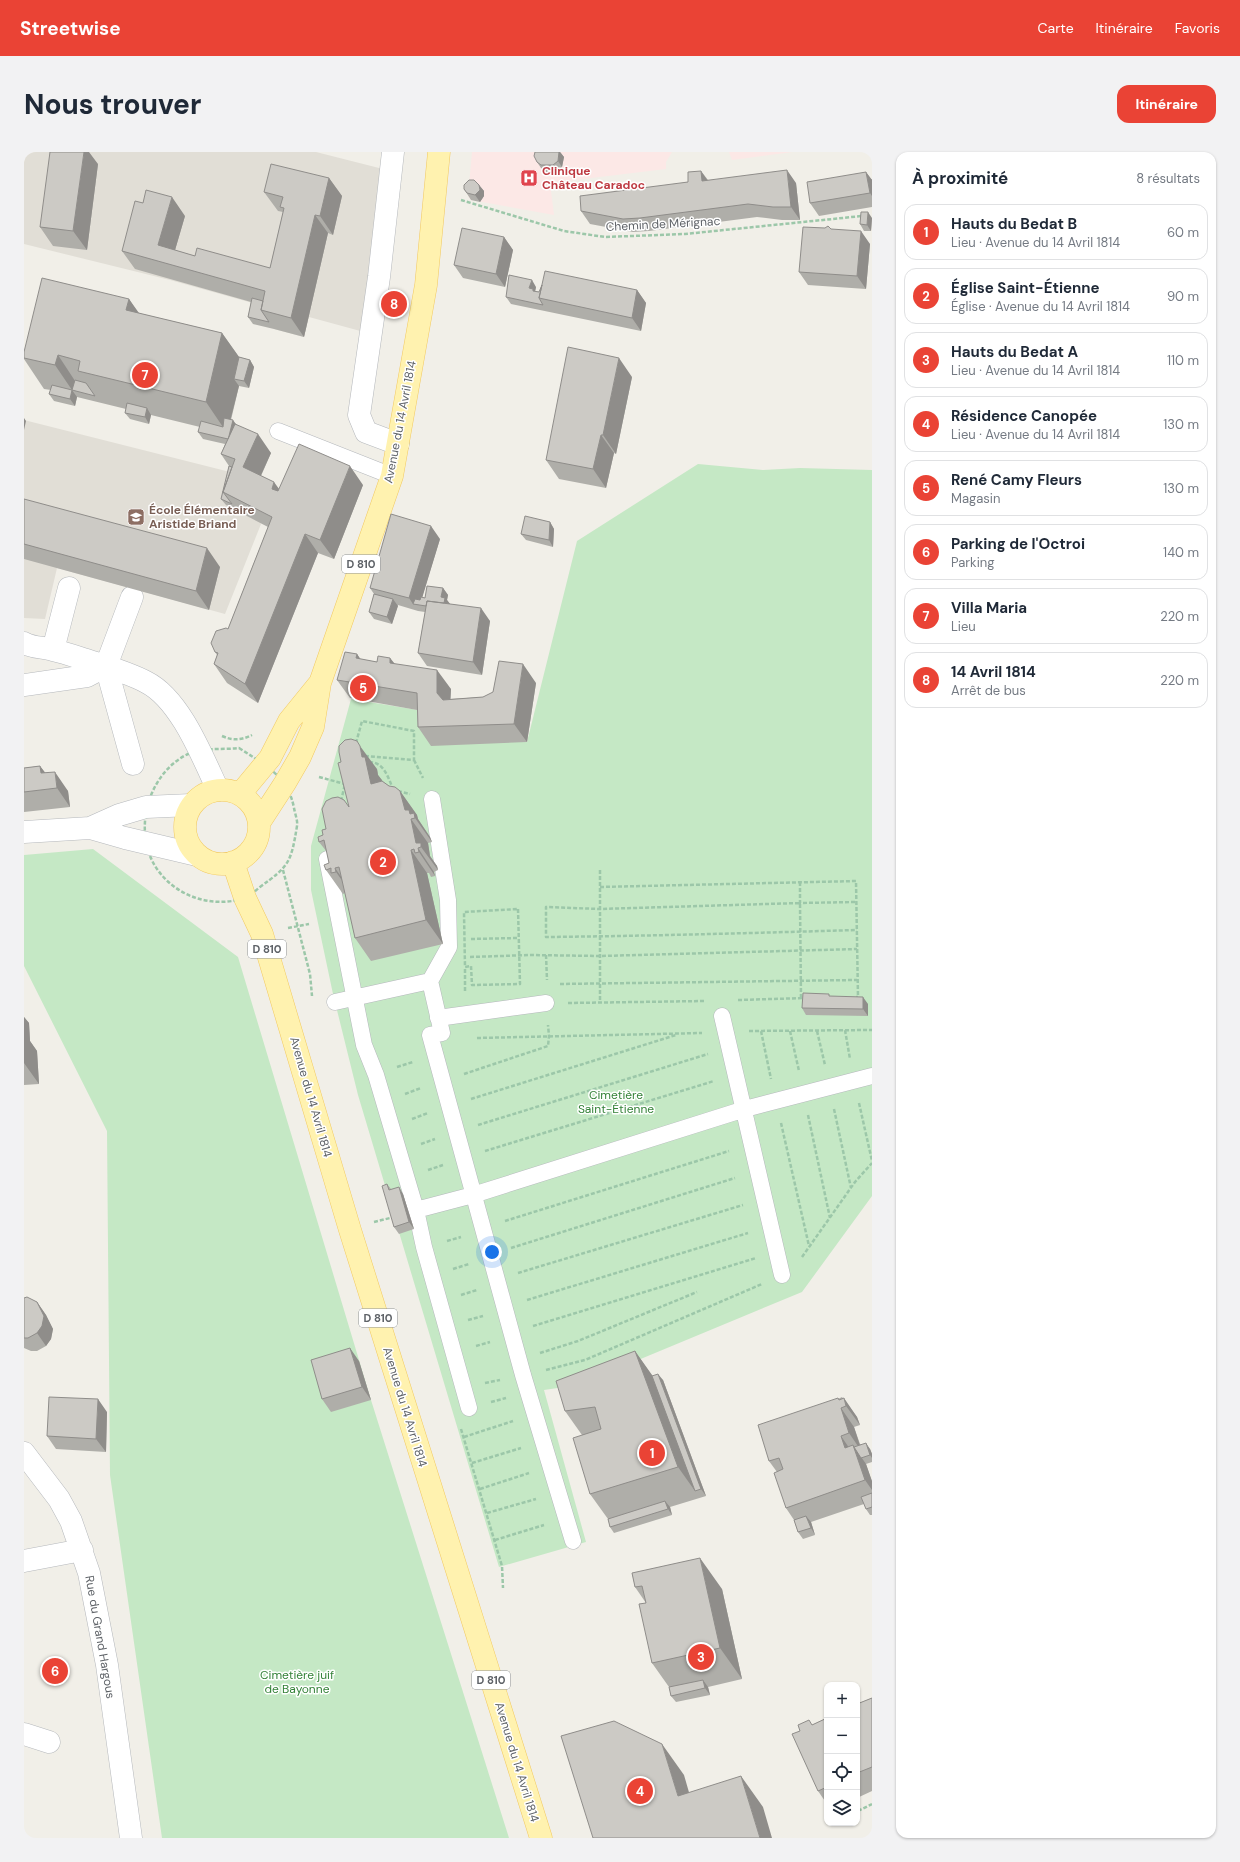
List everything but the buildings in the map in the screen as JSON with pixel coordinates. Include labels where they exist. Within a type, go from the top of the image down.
[{"type":"main road","name":"Avenue du 14 Avril 1814","points":[[259,823],[300,757],[313,727],[320,683],[392,476],[426,285],[439,152]]},
{"type":"main road","name":"Avenue du 14 Avril 1814","points":[[240,794],[265,765],[289,721],[320,683]]},
{"type":"main road","points":[[229,790],[240,794],[249,802],[256,812],[259,823],[258,836],[253,847],[244,856],[233,862],[214,863],[197,855],[190,846],[184,826],[186,815],[191,805],[198,797],[208,792],[229,790]]},
{"type":"main road","name":"Avenue du 14 Avril 1814","points":[[233,862],[245,898],[264,941],[353,1238],[541,1838]]},
{"type":"street","points":[[393,152],[379,277],[359,415],[366,432],[398,444]]},
{"type":"street","points":[[53,650],[69,588]]},
{"type":"street","points":[[132,597],[106,666],[133,764]]},
{"type":"street","points":[[24,642],[30,646],[53,650],[106,666],[147,682],[169,700],[200,751],[218,790]]},
{"type":"street","points":[[24,685],[87,676],[106,666]]},
{"type":"street","points":[[90,828],[119,815],[146,807],[191,805]]},
{"type":"street","points":[[24,832],[90,828],[197,855]]},
{"type":"street","name":"Rue du Grand Hargous","points":[[24,1454],[59,1499],[72,1521],[82,1550],[96,1606],[107,1665],[131,1838]]},
{"type":"street","points":[[24,1561],[82,1550]]},
{"type":"street","points":[[24,1734],[49,1742]]},
{"type":"lane","points":[[278,431],[392,476]]},
{"type":"lane","points":[[432,799],[448,900],[449,947],[430,981],[440,1025]]},
{"type":"lane","points":[[327,859],[364,1045],[376,1075],[405,1178],[416,1210],[424,1247],[469,1408]]},
{"type":"lane","points":[[335,1002],[430,981]]},
{"type":"lane","points":[[546,1004],[440,1025],[430,1035],[511,1335],[573,1541]]},
{"type":"lane","points":[[722,1016],[772,1226],[782,1275]]},
{"type":"lane","points":[[416,1210],[473,1195],[745,1110],[872,1076]]},
{"type":"path","name":"Chemin de Mérignac","points":[[436,192],[564,232],[605,237],[685,234],[856,218],[867,215]]},
{"type":"path","points":[[355,748],[362,721],[414,731],[414,760],[360,755]]},
{"type":"path","points":[[216,734],[228,739],[244,740],[255,733]]},
{"type":"path","points":[[239,748],[265,765],[285,783],[292,800],[297,824],[291,855],[283,870],[245,898],[213,902],[184,895],[172,885],[155,866],[146,843],[146,807],[154,786],[165,772],[186,756],[200,751],[239,748]]},
{"type":"path","points":[[364,762],[375,762],[380,765],[387,775],[395,794]]},
{"type":"path","points":[[319,777],[345,784]]},
{"type":"path","points":[[340,806],[347,778]]},
{"type":"path","points":[[600,870],[600,1003]]},
{"type":"path","points":[[600,887],[856,881],[858,997],[851,997]]},
{"type":"path","points":[[800,882],[801,998]]},
{"type":"path","points":[[856,902],[600,909],[546,907],[546,937],[857,930]]},
{"type":"path","points":[[459,992],[465,992],[464,967],[464,912],[518,909],[520,984],[472,985],[471,966],[464,967]]},
{"type":"path","points":[[464,940],[518,938]]},
{"type":"path","points":[[464,957],[519,955],[601,956],[857,950]]},
{"type":"path","points":[[546,955],[546,980],[550,984]]},
{"type":"path","points":[[558,984],[858,980]]},
{"type":"path","points":[[731,1000],[808,998]]},
{"type":"path","points":[[383,1102],[548,1046],[549,1036],[546,1004],[708,1001]]},
{"type":"path","points":[[440,1025],[450,1038],[679,1033],[728,1040]]},
{"type":"path","points":[[398,1152],[728,1040],[761,1031],[872,1030]]},
{"type":"path","points":[[761,1031],[809,1246]]},
{"type":"path","points":[[790,1031],[830,1218]]},
{"type":"path","points":[[390,1126],[679,1033]]},
{"type":"path","points":[[376,1075],[435,1053]]},
{"type":"path","points":[[405,1178],[463,1158],[736,1074]]},
{"type":"path","points":[[424,1247],[483,1230],[491,1225],[753,1144]]},
{"type":"path","points":[[464,1388],[585,1360],[793,1269],[855,1182],[872,1163]]},
{"type":"path","points":[[432,1276],[490,1257],[506,1249],[759,1170]]},
{"type":"path","points":[[439,1302],[497,1283],[506,1277],[765,1198]]},
{"type":"path","points":[[369,1223],[394,1217]]},
{"type":"path","points":[[446,1327],[504,1309],[514,1304],[772,1226]]},
{"type":"path","points":[[454,1353],[511,1335],[521,1330],[777,1252]]},
{"type":"path","points":[[518,1359],[578,1341],[697,1292]]},
{"type":"path","points":[[503,1588],[502,1566],[457,1413],[469,1408],[528,1392]]},
{"type":"path","points":[[464,1437],[534,1414]]},
{"type":"path","points":[[472,1464],[542,1441]]},
{"type":"path","points":[[480,1489],[550,1467]]},
{"type":"path","points":[[487,1513],[558,1492]]},
{"type":"path","points":[[495,1540],[566,1519]]},
{"type":"path","points":[[860,1809],[872,1804]]},
{"type":"shaded area","points":[[24,152],[316,152],[383,169],[364,332],[309,317],[304,337],[274,329],[278,310],[170,280],[24,244]]},
{"type":"shaded area","name":"Clinique Château Caradoc","points":[[472,152],[672,152],[666,162],[666,169],[550,183],[554,215],[471,200],[468,196]]},
{"type":"shaded area","points":[[729,152],[793,152],[732,160]]},
{"type":"shaded area","name":"École Élémentaire Aristide Briand","points":[[24,420],[234,473],[261,524],[225,614],[57,568],[45,619],[24,618]]},
{"type":"green space","name":"Cimetière Saint-Étienne","points":[[698,464],[763,470],[800,468],[872,470],[872,1196],[802,1292],[578,1385],[544,1390],[586,1542],[499,1567],[358,1095],[333,994],[311,890],[311,846],[351,699],[430,712],[527,742],[577,541]]},
{"type":"green space","name":"Cimetière juif de Bayonne","points":[[93,849],[238,957],[371,1400],[509,1838],[162,1838],[110,1475],[107,1131],[24,966],[24,855]]},
{"type":"place","name":"Clinique Château Caradoc","points":[[529,178]]},
{"type":"place","name":"14 Avril 1814","points":[[394,304]]},
{"type":"place","name":"Villa Maria","points":[[145,375]]},
{"type":"place","name":"École Élémentaire Aristide Briand","points":[[136,517]]},
{"type":"place","name":"René Camy Fleurs","points":[[363,688]]},
{"type":"place","name":"Église Saint-Étienne","points":[[383,862]]},
{"type":"place","name":"Hauts du Bedat B","points":[[652,1453]]},
{"type":"place","name":"Hauts du Bedat A","points":[[701,1657]]},
{"type":"place","name":"Parking de l'Octroi","points":[[55,1671]]},
{"type":"place","name":"Résidence Canopée","points":[[640,1791]]}]
